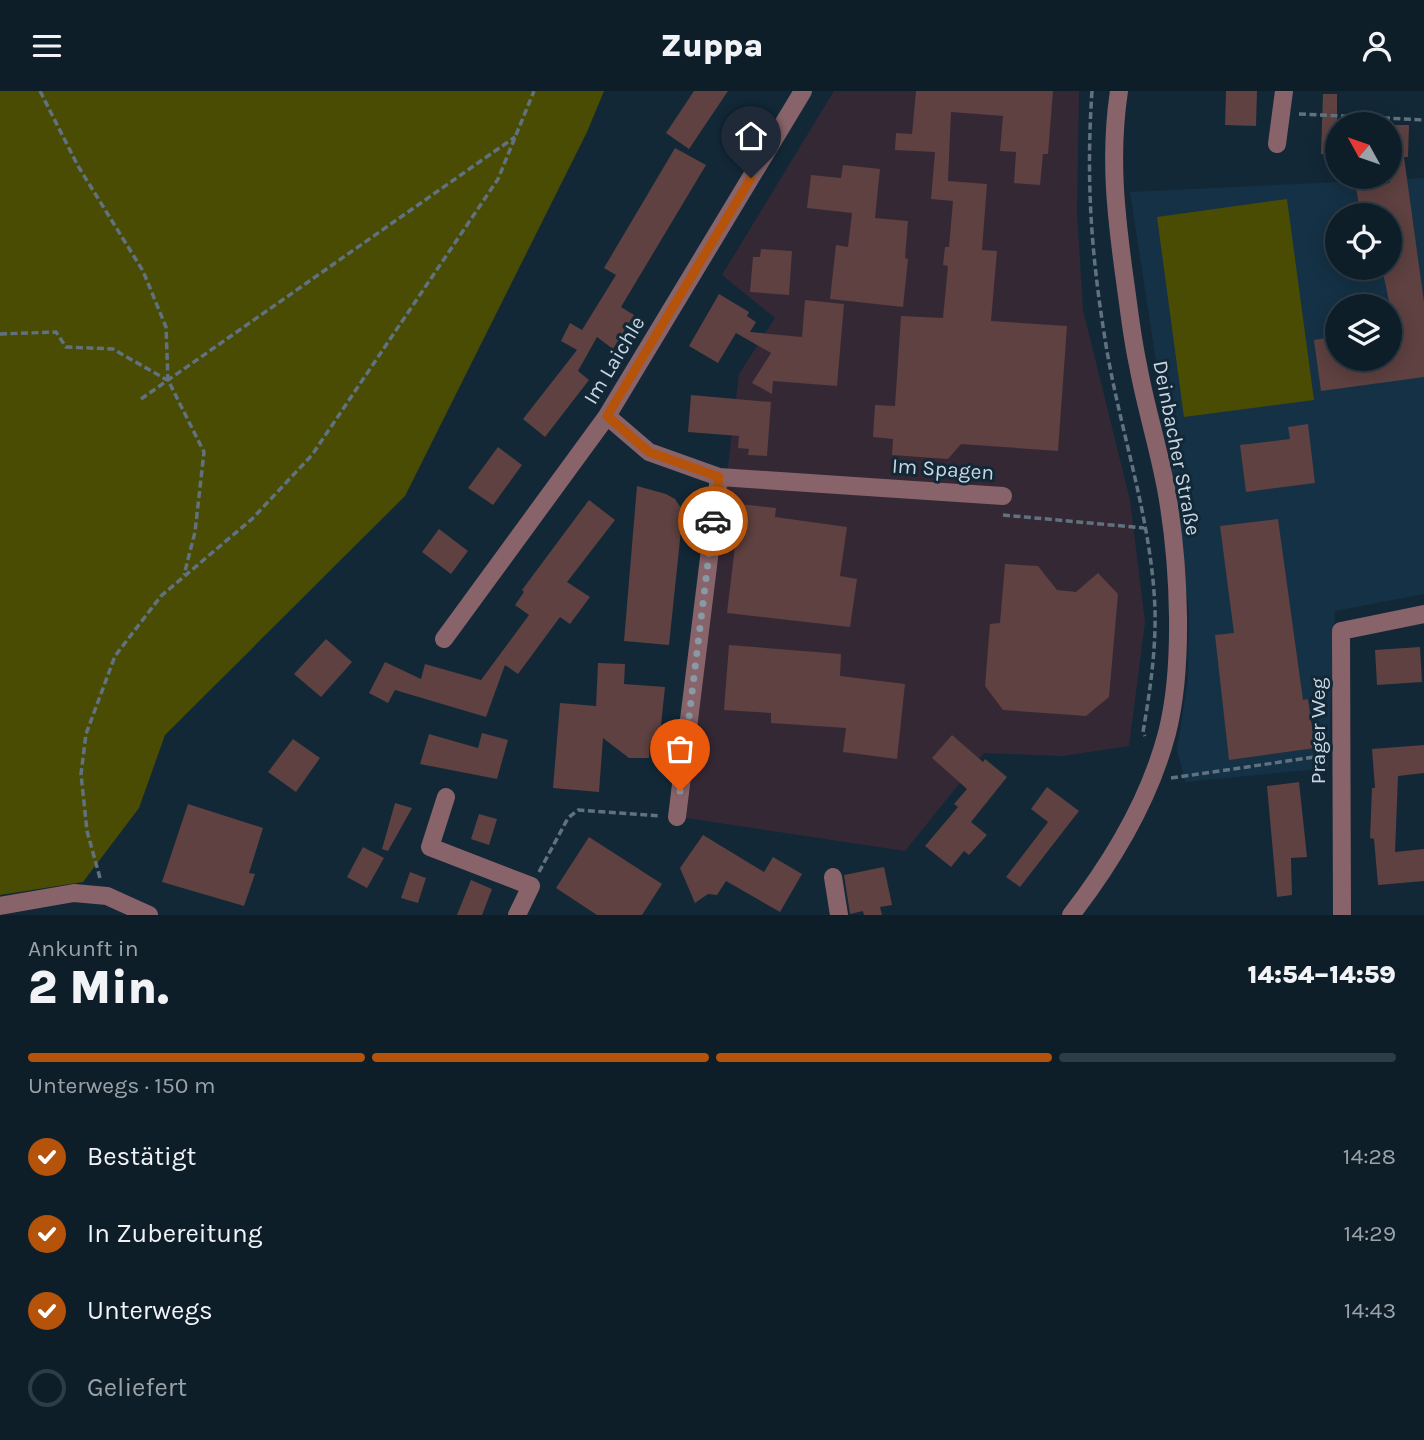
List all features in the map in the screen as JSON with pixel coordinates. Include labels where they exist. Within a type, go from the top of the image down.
[{"type":"street","name":"Im Laichle","points":[[444,639],[607,416],[803,91]]},
{"type":"street","name":"Deinbacher Straße","points":[[1071,915],[1120,842],[1154,771],[1168,731],[1175,680],[1177,591],[1168,500],[1137,364],[1113,198],[1115,118],[1119,91]]},
{"type":"street","points":[[1277,144],[1284,91]]},
{"type":"street","name":"Im Spagen","points":[[607,416],[649,452],[719,477],[1003,496]]},
{"type":"street","points":[[677,817],[719,477]]},
{"type":"street","name":"Prager Weg","points":[[1342,915],[1341,631],[1424,614]]},
{"type":"street","points":[[446,797],[430,847],[531,886],[517,915]]},
{"type":"street","points":[[833,877],[839,915]]},
{"type":"street","points":[[0,906],[74,893],[107,896],[149,915]]},
{"type":"path","points":[[40,91],[78,166],[143,271],[166,327],[168,380],[204,452],[195,532],[184,577]]},
{"type":"path","points":[[107,896],[87,831],[81,774],[86,734],[115,656],[161,596],[252,519],[312,455],[498,179],[534,91]]},
{"type":"path","points":[[1092,91],[1088,149],[1089,228],[1105,341],[1144,528],[1155,619],[1155,655],[1143,731],[1154,771],[1341,754]]},
{"type":"path","points":[[1283,113],[1424,120]]},
{"type":"path","points":[[141,399],[515,137]]},
{"type":"path","points":[[0,334],[56,333],[66,347],[113,349],[168,380]]},
{"type":"path","name":"Im Spagen","points":[[1003,496],[1003,516],[1144,528]]},
{"type":"path","points":[[531,886],[568,818],[578,810],[677,817]]},
{"type":"shaded area","points":[[0,91],[604,91],[587,132],[405,496],[165,735],[139,808],[83,882],[0,895]]},
{"type":"shaded area","points":[[834,91],[1079,91],[1077,213],[1083,310],[1130,500],[1145,622],[1129,746],[1062,756],[984,753],[905,851],[686,818],[739,374],[775,318],[722,275]]},
{"type":"shaded area","points":[[1424,178],[1424,594],[1335,611],[1328,768],[1185,782],[1177,749],[1188,680],[1189,610],[1170,453],[1130,192],[1325,183],[1325,189],[1402,189],[1402,179]]},
{"type":"shaded area","points":[[1287,199],[1314,400],[1184,417],[1157,217]]},
{"type":"building","points":[[694,91],[728,91],[689,149],[666,133]]},
{"type":"building","points":[[916,91],[1053,91],[1048,154],[1043,154],[1040,185],[1014,183],[1016,152],[1000,151],[1003,116],[951,112],[948,181],[987,184],[982,250],[997,251],[991,321],[1067,326],[1058,451],[961,444],[948,459],[892,455],[893,439],[873,437],[875,405],[895,406],[901,316],[943,318],[948,266],[943,265],[945,247],[949,247],[953,201],[931,199],[935,152],[895,150],[896,133],[912,134]]},
{"type":"building","points":[[1226,91],[1257,91],[1256,126],[1225,125]]},
{"type":"building","points":[[1323,94],[1337,94],[1337,112],[1325,112],[1325,154],[1321,154]]},
{"type":"building","points":[[1402,125],[1409,125],[1408,157],[1404,157],[1424,302],[1424,377],[1321,391],[1314,340],[1325,338],[1325,371],[1402,371],[1402,294],[1387,294],[1385,280],[1402,280],[1402,203],[1359,203],[1356,189],[1402,189]]},
{"type":"building","points":[[675,148],[706,165],[621,307],[634,315],[613,349],[597,337],[578,371],[589,380],[545,437],[523,419],[577,350],[561,341],[570,323],[582,330],[616,275],[604,268]]},
{"type":"building","points":[[843,165],[880,169],[875,218],[908,221],[905,258],[908,259],[903,307],[830,299],[836,245],[848,247],[852,213],[807,208],[811,175],[841,178]]},
{"type":"building","points":[[761,249],[792,251],[789,295],[750,292],[753,257],[760,257]]},
{"type":"building","points":[[719,294],[749,312],[747,316],[756,322],[750,332],[802,337],[805,300],[844,304],[837,386],[773,381],[772,394],[752,383],[771,353],[736,333],[718,363],[689,346]]},
{"type":"building","points":[[691,395],[771,402],[767,456],[748,455],[749,449],[738,448],[739,436],[688,432]]},
{"type":"building","points":[[1308,424],[1315,483],[1246,492],[1240,445],[1290,439],[1288,427]]},
{"type":"building","points":[[498,447],[522,465],[493,505],[468,488]]},
{"type":"building","points":[[637,486],[666,494],[675,499],[683,511],[669,645],[624,641]]},
{"type":"building","points":[[589,500],[615,520],[567,582],[590,597],[570,624],[560,617],[518,674],[505,665],[486,717],[395,690],[388,703],[369,693],[385,662],[421,679],[425,664],[481,680],[529,615],[515,605],[524,592],[522,590]]},
{"type":"building","points":[[740,504],[776,508],[775,517],[847,527],[840,576],[857,579],[850,627],[727,613]]},
{"type":"building","points":[[1278,519],[1303,700],[1308,699],[1315,748],[1229,760],[1215,635],[1234,633],[1220,526]]},
{"type":"building","points":[[439,529],[468,551],[451,574],[422,552]]},
{"type":"building","points":[[1005,564],[1038,566],[1057,590],[1076,592],[1098,573],[1118,594],[1109,697],[1086,716],[1003,710],[985,686],[990,624],[1000,623]]},
{"type":"building","points":[[326,639],[352,662],[321,697],[294,674]]},
{"type":"building","points":[[729,645],[841,654],[840,676],[905,684],[897,759],[843,752],[846,728],[771,723],[771,713],[724,710]]},
{"type":"building","points":[[1420,647],[1422,682],[1377,685],[1375,650]]},
{"type":"building","points":[[598,663],[625,664],[624,684],[665,687],[659,744],[650,743],[649,758],[629,758],[603,738],[599,792],[553,788],[560,703],[596,706]]},
{"type":"building","points":[[482,733],[508,740],[497,779],[420,764],[429,734],[478,748]]},
{"type":"building","points":[[952,735],[983,762],[985,759],[1007,777],[971,822],[987,835],[969,855],[964,851],[951,867],[925,846],[958,807],[954,804],[967,789],[932,758]]},
{"type":"building","points":[[293,739],[320,758],[296,792],[268,772]]},
{"type":"building","points":[[1424,745],[1424,773],[1398,776],[1395,852],[1424,849],[1424,881],[1378,885],[1374,839],[1370,838],[1372,788],[1375,788],[1372,749]]},
{"type":"building","points":[[1299,782],[1307,857],[1291,858],[1292,895],[1277,897],[1267,786]]},
{"type":"building","points":[[1047,787],[1079,811],[1020,887],[1006,877],[1048,822],[1031,809]]},
{"type":"building","points":[[395,803],[412,808],[388,851],[382,849]]},
{"type":"building","points":[[188,804],[263,828],[249,873],[255,874],[244,906],[162,882]]},
{"type":"building","points":[[479,814],[497,819],[489,845],[471,839]]},
{"type":"building","points":[[703,835],[764,872],[773,857],[802,874],[780,912],[726,881],[717,895],[708,894],[695,903],[680,868]]},
{"type":"building","points":[[589,837],[662,884],[642,915],[597,915],[556,888]]},
{"type":"building","points":[[363,847],[384,858],[367,888],[347,877]]},
{"type":"building","points":[[884,867],[892,905],[880,907],[882,915],[864,915],[863,911],[850,914],[844,875]]},
{"type":"building","points":[[410,872],[426,878],[418,903],[401,898]]},
{"type":"building","points":[[471,880],[492,889],[482,915],[457,915]]},
{"type":"way so far","points":[[680,791],[713,521]]},
{"type":"route","points":[[713,521],[719,477],[649,452],[607,416],[751,178]]}]
